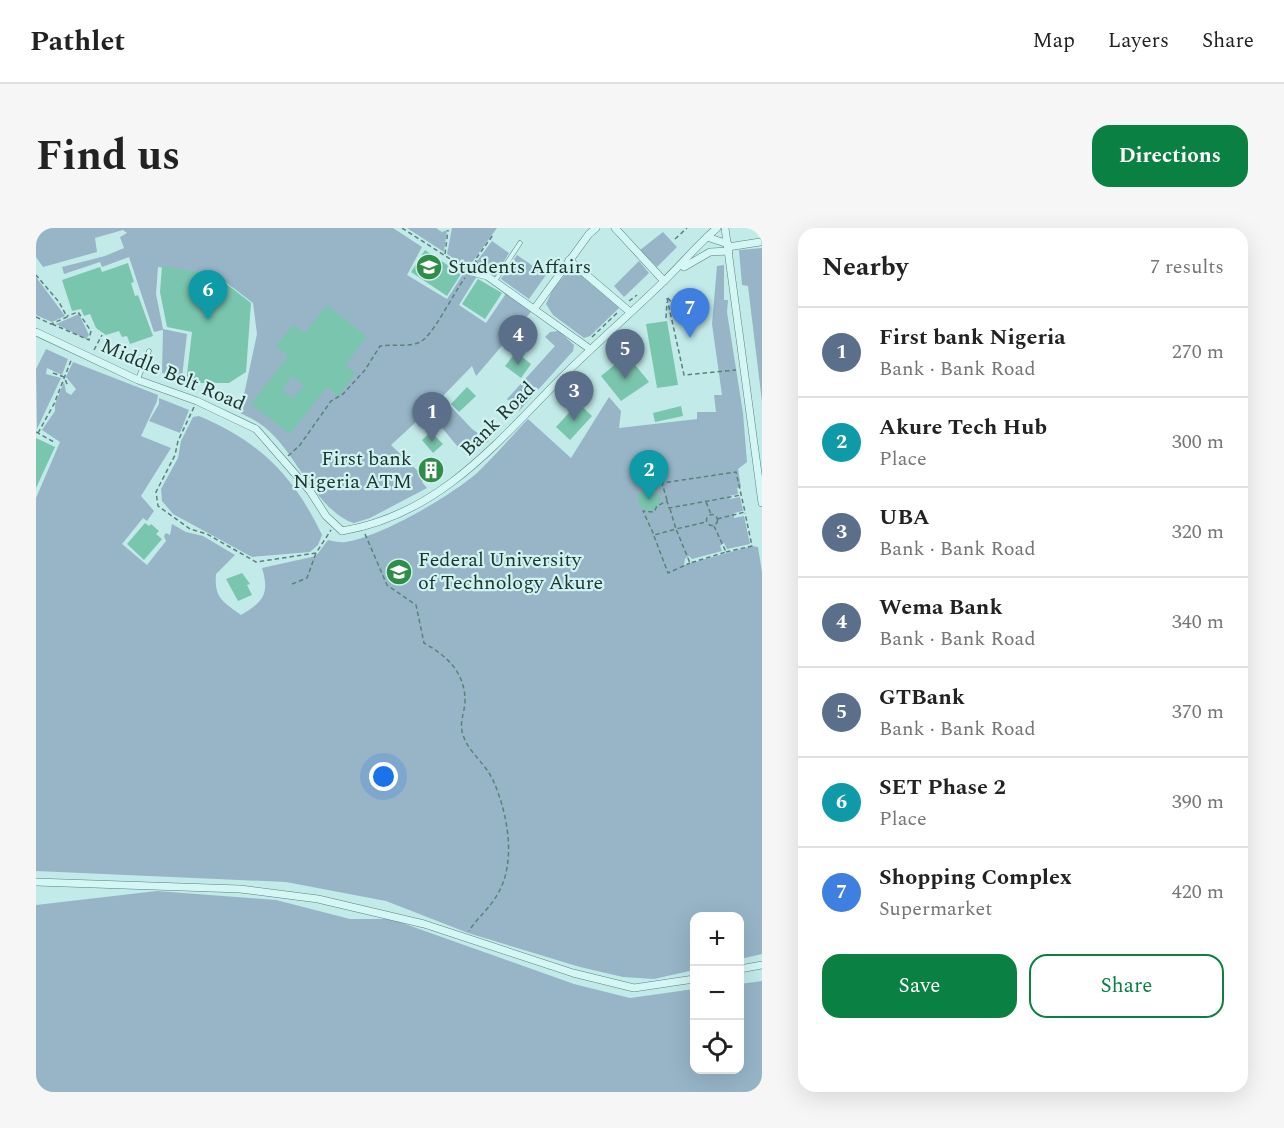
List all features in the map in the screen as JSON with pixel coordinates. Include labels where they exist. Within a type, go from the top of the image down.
[{"type":"street","points":[[581,228],[589,234]]},
{"type":"street","points":[[535,308],[569,260],[596,228]]},
{"type":"street","points":[[615,228],[664,281]]},
{"type":"street","name":"Bank Road","points":[[362,527],[399,514],[465,474],[587,347],[654,291],[717,228]]},
{"type":"street","points":[[725,228],[762,503]]},
{"type":"street","points":[[707,237],[728,247]]},
{"type":"street","name":"Bank Road","points":[[664,281],[710,252],[760,242]]},
{"type":"street","points":[[569,260],[630,312]]},
{"type":"street","points":[[470,272],[482,273],[495,281],[587,347]]},
{"type":"street","name":"Middle Belt Road","points":[[36,332],[138,380],[197,400],[256,429],[310,491],[333,525]]},
{"type":"street","points":[[333,525],[342,531],[362,527]]},
{"type":"street","points":[[36,882],[240,889],[318,899],[424,924],[573,973],[634,988],[690,980]]},
{"type":"street","points":[[744,968],[762,965]]},
{"type":"lane","points":[[495,281],[520,243]]},
{"type":"lane","points":[[138,380],[149,351]]},
{"type":"path","points":[[283,460],[300,445],[331,401],[343,394],[365,370],[380,346],[407,346],[424,341],[433,331],[441,312],[470,272],[402,228]]},
{"type":"path","points":[[675,239],[687,228]]},
{"type":"path","points":[[445,255],[448,230]]},
{"type":"path","points":[[482,273],[475,260],[494,236]]},
{"type":"path","points":[[36,275],[67,316]]},
{"type":"path","points":[[654,291],[667,298],[680,313]]},
{"type":"path","points":[[587,347],[638,294]]},
{"type":"path","points":[[667,298],[684,375],[744,369]]},
{"type":"path","points":[[666,318],[667,298]]},
{"type":"path","points":[[36,317],[51,324],[89,340],[90,331],[78,312],[51,324]]},
{"type":"path","points":[[95,354],[93,350],[102,335]]},
{"type":"path","points":[[54,442],[37,432],[54,404],[72,358]]},
{"type":"path","points":[[53,373],[64,377],[68,386]]},
{"type":"path","points":[[197,400],[178,441],[175,455],[156,492],[158,506],[168,515],[256,562],[316,553]]},
{"type":"path","points":[[667,501],[657,506],[654,512],[643,511],[668,573],[690,563],[752,546],[736,472],[723,472],[662,483],[676,529],[690,563]]},
{"type":"path","points":[[669,508],[741,495]]},
{"type":"path","points":[[705,501],[711,515],[717,519],[745,512]]},
{"type":"path","points":[[706,522],[711,515]]},
{"type":"path","points":[[714,525],[717,519]]},
{"type":"path","points":[[654,535],[706,522],[714,525],[726,552]]},
{"type":"path","points":[[292,584],[307,578],[316,553],[333,525]]},
{"type":"path","points":[[362,527],[387,585],[416,605],[424,642],[452,663],[459,673],[465,703],[460,718],[462,733],[469,749],[492,779],[503,810],[508,861],[505,880],[496,898],[467,933],[467,939]]},
{"type":"shaded area","points":[[44,228],[393,228],[422,247],[407,275],[447,299],[465,271],[477,276],[459,305],[486,323],[505,295],[504,291],[531,309],[531,312],[476,376],[472,366],[442,397],[472,429],[489,441],[472,451],[458,447],[428,411],[391,445],[425,478],[422,482],[427,488],[370,518],[354,523],[342,518],[331,509],[271,433],[259,423],[240,413],[257,334],[253,303],[219,277],[158,267],[156,294],[163,329],[187,334],[182,377],[162,373],[163,330],[154,332],[129,257],[102,267],[100,262],[64,274],[62,267],[105,256],[124,248],[120,237],[127,233],[123,230],[95,238],[97,252],[43,267],[36,257],[36,235]]},
{"type":"shaded area","points":[[407,228],[436,228],[442,232],[447,230],[444,252]]},
{"type":"shaded area","points":[[452,228],[497,228],[468,268],[447,254]]},
{"type":"shaded area","points":[[663,232],[677,247],[657,267],[640,250]]},
{"type":"shaded area","points":[[492,241],[509,253],[495,276],[481,269],[477,261]]},
{"type":"shaded area","points":[[762,248],[762,402],[748,286],[742,285],[739,250]]},
{"type":"shaded area","points":[[517,255],[546,275],[529,299],[501,279]]},
{"type":"shaded area","points":[[639,261],[649,273],[624,297],[614,286]]},
{"type":"shaded area","points":[[724,265],[724,300],[728,300],[727,312],[743,413],[747,462],[738,469],[741,487],[737,488],[738,494],[729,496],[730,499],[740,497],[743,511],[734,513],[734,518],[744,516],[750,544],[727,549],[724,543],[720,546],[722,551],[692,559],[689,556],[685,559],[684,565],[752,546],[758,547],[762,572],[762,954],[744,958],[744,912],[690,912],[690,971],[654,979],[623,977],[580,967],[468,933],[386,901],[286,882],[36,871],[36,498],[60,442],[42,430],[55,411],[55,404],[64,382],[66,392],[71,395],[76,389],[66,377],[73,362],[158,395],[141,436],[171,448],[141,496],[154,511],[147,521],[143,518],[122,544],[147,565],[166,541],[164,536],[166,533],[170,535],[172,524],[186,532],[203,536],[235,555],[216,574],[216,582],[221,599],[241,615],[255,606],[263,596],[265,584],[262,568],[316,556],[328,540],[344,542],[361,538],[414,514],[450,493],[477,473],[528,419],[571,458],[609,397],[621,411],[619,428],[697,419],[697,412],[716,412],[714,395],[722,395],[712,324],[717,266]]},
{"type":"shaded area","points":[[571,267],[619,308],[590,336],[584,338],[553,315],[546,304],[552,291]]},
{"type":"shaded area","points":[[36,277],[65,316],[52,322],[36,315]]},
{"type":"shaded area","points":[[79,314],[89,335],[86,339],[56,324]]},
{"type":"shaded area","points":[[559,331],[574,345],[573,351],[519,411],[507,399],[555,346],[545,337],[550,332]]},
{"type":"shaded area","points":[[46,349],[68,359],[62,375],[47,368],[46,374],[61,378],[37,429],[36,369]]},
{"type":"shaded area","points":[[159,398],[189,410],[180,433],[149,421],[159,404]]},
{"type":"shaded area","points":[[199,416],[240,437],[257,449],[287,478],[322,535],[318,545],[310,552],[252,557],[173,514],[162,501],[161,489],[178,458],[181,441],[193,417]]},
{"type":"shaded area","points":[[157,891],[276,900],[350,919],[391,919],[574,984],[630,998],[690,990],[690,1074],[744,1074],[744,983],[762,981],[762,1092],[36,1092],[36,905]]},
{"type":"building","points":[[425,250],[461,274],[447,296],[411,272]]},
{"type":"building","points":[[128,263],[134,282],[131,283],[135,296],[138,295],[153,336],[130,344],[127,336],[122,337],[119,331],[106,335],[96,328],[90,314],[84,316],[81,309],[72,311],[62,280],[100,267],[102,272]]},
{"type":"building","points":[[162,266],[215,275],[251,303],[246,372],[229,383],[186,383],[192,332],[167,327],[160,292]]},
{"type":"building","points":[[478,279],[502,293],[485,319],[462,304]]},
{"type":"building","points":[[327,305],[367,337],[345,365],[356,373],[338,396],[327,387],[290,434],[251,404],[288,356],[276,346],[293,325],[305,333]],"holes":[[[292,376],[304,385],[293,399],[282,390]]]},
{"type":"building","points":[[667,321],[678,385],[657,388],[646,324]]},
{"type":"building","points":[[516,352],[531,364],[521,378],[505,366]]},
{"type":"building","points":[[627,355],[649,382],[621,401],[601,376]]},
{"type":"building","points":[[467,387],[476,396],[459,412],[451,404]]},
{"type":"building","points":[[578,403],[592,416],[570,440],[556,427]]},
{"type":"building","points":[[681,406],[683,416],[655,422],[653,413]]},
{"type":"building","points":[[431,432],[443,444],[433,453],[422,440]]},
{"type":"building","points":[[36,438],[55,447],[36,488]]},
{"type":"building","points":[[645,489],[649,491],[652,489],[659,495],[660,503],[653,510],[646,510],[638,504],[638,495]]},
{"type":"building","points":[[145,523],[149,526],[151,524],[159,531],[156,534],[162,539],[144,560],[127,544]]},
{"type":"building","points":[[242,573],[250,584],[247,585],[252,595],[238,601],[226,579]]},
{"type":"place","name":"Students Affairs","points":[[429,267]]},
{"type":"place","name":"SET Phase 2","points":[[208,320]]},
{"type":"place","name":"Shopping Complex","points":[[690,338]]},
{"type":"place","name":"Wema Bank","points":[[518,365]]},
{"type":"place","name":"GTBank","points":[[625,379]]},
{"type":"place","name":"UBA","points":[[574,421]]},
{"type":"place","name":"First bank Nigeria","points":[[432,442]]},
{"type":"place","name":"First bank Nigeria ATM","points":[[431,470]]},
{"type":"place","name":"Akure Tech Hub","points":[[649,500]]},
{"type":"place","name":"Federal University of Technology Akure","points":[[399,572]]}]
